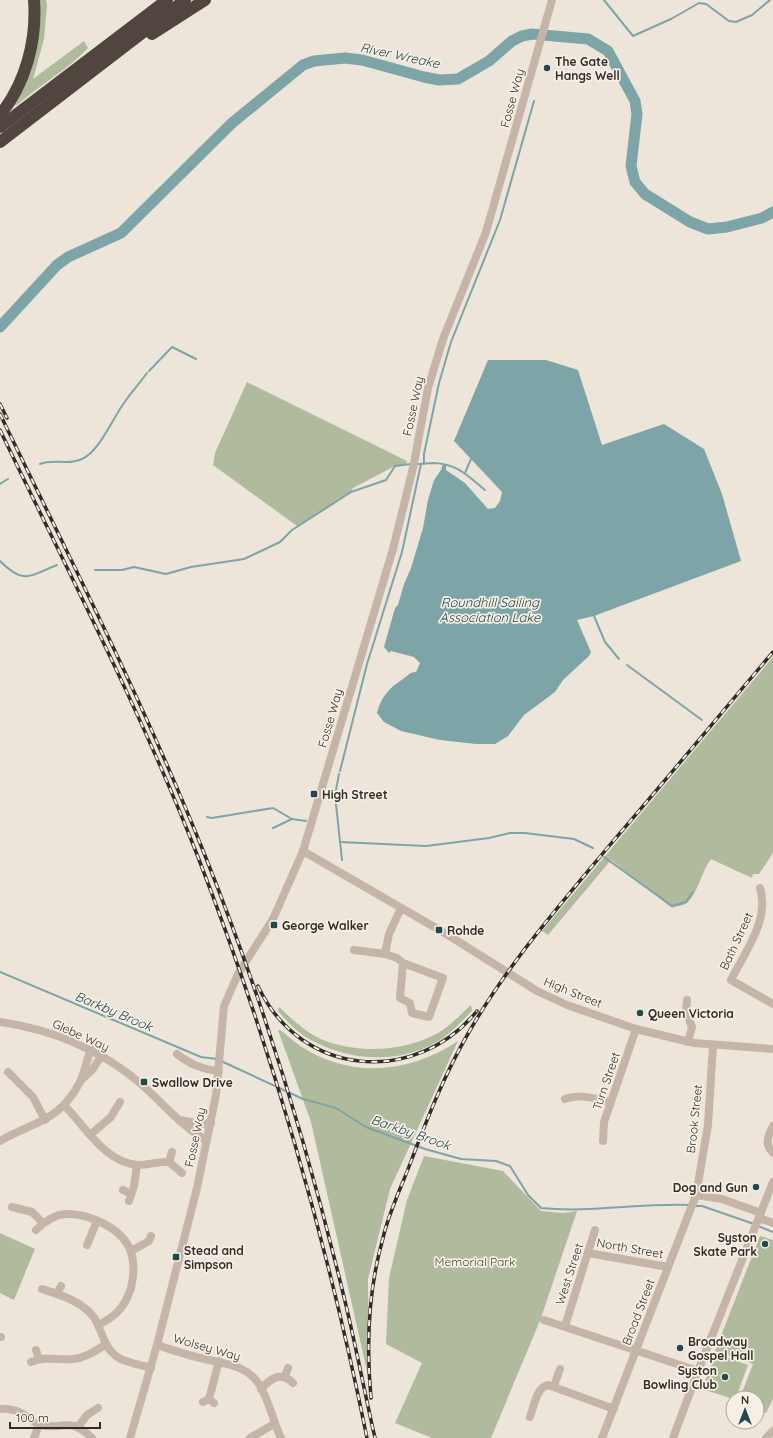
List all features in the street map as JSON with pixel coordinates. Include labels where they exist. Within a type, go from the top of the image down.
[{"type":"highway","points":[[0,115],[17,90],[30,53],[35,15],[34,0]]},
{"type":"highway","points":[[0,127],[167,0]]},
{"type":"highway","points":[[0,142],[185,0]]},
{"type":"highway","points":[[114,55],[127,50],[205,0]]},
{"type":"street","name":"Fosse Way","points":[[130,1438],[151,1368],[197,1188],[211,1122],[219,1068],[222,1015],[230,990],[273,919],[303,851],[380,597],[413,468],[428,388],[443,339],[486,232],[552,0]]},
{"type":"street","name":"High Street","points":[[303,851],[448,935],[537,991],[567,1005],[636,1029],[688,1042],[713,1046],[773,1049]]},
{"type":"street","name":"Bath Street","points":[[760,888],[762,894],[762,914],[731,980],[773,1004]]},
{"type":"street","points":[[386,954],[389,934],[401,908]]},
{"type":"street","points":[[354,950],[386,954],[397,958],[403,963],[443,978],[428,1017],[412,1013],[410,1003],[400,998],[403,963]]},
{"type":"street","points":[[687,1000],[686,1011],[692,1026],[688,1042]]},
{"type":"street","name":"Glebe Way","points":[[0,1022],[48,1033],[91,1050],[102,1056],[140,1084],[179,1120],[206,1140]]},
{"type":"street","name":"Turn Street","points":[[603,1141],[604,1122],[636,1029]]},
{"type":"street","name":"Brook Street","points":[[696,1195],[708,1125],[713,1046]]},
{"type":"street","points":[[81,1081],[91,1050]]},
{"type":"street","points":[[177,1054],[188,1063],[198,1067],[219,1068]]},
{"type":"street","points":[[0,1141],[46,1120],[64,1105],[81,1081],[93,1069],[102,1056]]},
{"type":"street","points":[[8,1072],[33,1097],[46,1120]]},
{"type":"street","points":[[565,1099],[572,1096],[611,1102]]},
{"type":"street","points":[[91,1134],[119,1112],[120,1102]]},
{"type":"street","points":[[64,1105],[113,1156],[137,1165],[169,1162],[182,1173]]},
{"type":"street","points":[[179,1120],[192,1123],[211,1122]]},
{"type":"street","points":[[769,1130],[767,1145],[773,1153]]},
{"type":"street","points":[[169,1162],[172,1152]]},
{"type":"street","points":[[123,1190],[130,1197],[136,1176],[137,1165]]},
{"type":"street","points":[[673,1438],[773,1182]]},
{"type":"street","points":[[696,1195],[722,1199],[773,1223]]},
{"type":"street","name":"Broad Street","points":[[602,1438],[696,1195]]},
{"type":"street","points":[[10,1206],[32,1212],[43,1223]]},
{"type":"street","points":[[36,1230],[43,1223],[65,1214],[76,1215],[97,1221],[120,1234],[131,1251],[134,1273],[129,1294],[121,1309],[112,1318],[98,1325]]},
{"type":"street","points":[[87,1245],[97,1221]]},
{"type":"street","name":"West Street","points":[[565,1326],[595,1230]]},
{"type":"street","points":[[131,1251],[149,1241],[151,1236]]},
{"type":"street","name":"North Street","points":[[588,1253],[668,1267]]},
{"type":"street","points":[[42,1289],[59,1290],[81,1305],[94,1318],[105,1345],[120,1359],[151,1368]]},
{"type":"street","points":[[544,1320],[636,1349],[698,1371]]},
{"type":"street","points":[[36,1350],[35,1360],[74,1359],[85,1356],[105,1345]]},
{"type":"street","name":"Wolsey Way","points":[[157,1345],[204,1359],[231,1364],[248,1372],[261,1389],[281,1438]]},
{"type":"street","points":[[209,1401],[218,1361]]},
{"type":"street","points":[[285,1376],[288,1368]]},
{"type":"street","points":[[554,1386],[560,1369]]},
{"type":"street","points":[[261,1389],[273,1379],[285,1376]]},
{"type":"street","points":[[285,1376],[293,1383]]},
{"type":"street","points":[[530,1417],[541,1388],[548,1385],[614,1410]]},
{"type":"street","points":[[0,1409],[9,1408],[39,1425],[70,1424],[78,1427],[92,1438]]},
{"type":"street","points":[[78,1427],[94,1408]]},
{"type":"street","points":[[250,1438],[274,1424]]},
{"type":"street","points":[[34,1438],[39,1425]]},
{"type":"street","points":[[766,1438],[773,1431]]},
{"type":"green space","points":[[39,0],[46,0],[47,5],[44,39],[33,79],[84,41],[88,48],[80,56],[17,105],[13,105]]},
{"type":"green space","points":[[247,382],[407,461],[406,464],[395,466],[353,488],[351,492],[297,526],[213,465],[215,453]]},
{"type":"green space","points":[[773,657],[773,853],[759,874],[753,874],[752,878],[711,859],[691,898],[687,903],[672,908],[611,860],[548,935],[542,931]]},
{"type":"green space","points":[[471,1005],[472,1011],[443,1038],[427,1047],[392,1057],[355,1055],[320,1045],[300,1033],[278,1011],[279,1007],[305,1030],[323,1040],[352,1047],[382,1049],[411,1044],[438,1033]]},
{"type":"green space","points":[[278,1030],[302,1047],[321,1057],[340,1064],[360,1068],[380,1068],[420,1060],[440,1052],[458,1041],[390,1189],[368,1279],[369,1380],[311,1122]]},
{"type":"green space","name":"Memorial Park","points":[[424,1156],[503,1171],[541,1211],[563,1213],[577,1211],[541,1318],[491,1438],[432,1438],[395,1423],[422,1363],[386,1344],[389,1278],[407,1200]]},
{"type":"green space","points":[[0,1233],[35,1249],[14,1300],[0,1293]]},
{"type":"green space","points":[[760,1236],[773,1240],[773,1399],[766,1413],[765,1390],[743,1390],[753,1364],[715,1351]]},
{"type":"green space","name":"Syston Bowling Club","points":[[716,1353],[748,1365],[739,1390],[725,1390],[725,1396],[702,1389]]},
{"type":"water","name":"Roundhill Sailing Association Lake","points":[[488,360],[546,360],[578,370],[602,445],[664,424],[704,449],[722,494],[741,561],[594,616],[577,620],[591,652],[589,656],[563,680],[555,692],[524,715],[508,736],[495,744],[476,744],[440,740],[401,731],[384,722],[377,713],[386,693],[409,674],[416,672],[420,663],[414,657],[391,651],[389,653],[384,647],[395,608],[398,605],[404,584],[411,568],[423,528],[428,500],[434,480],[443,464],[446,464],[446,470],[465,483],[488,509],[495,508],[500,501],[502,492],[454,441]]},
{"type":"waterway","points":[[604,0],[633,36],[671,19],[699,3],[706,4],[729,21],[736,22],[752,15],[770,0]]},
{"type":"waterway","name":"River Wreake","points":[[0,327],[57,265],[68,257],[121,233],[232,123],[303,65],[314,61],[345,58],[362,60],[439,80],[458,79],[489,61],[512,41],[522,36],[532,34],[588,39],[608,51],[635,101],[637,114],[631,166],[635,182],[645,194],[690,222],[708,229],[727,227],[762,218],[773,212]]},
{"type":"waterway","points":[[424,464],[424,454],[439,383],[451,342],[500,220],[534,101]]},
{"type":"waterway","points":[[149,371],[172,347],[196,359]]},
{"type":"waterway","points":[[40,464],[45,462],[77,461],[88,455],[100,442],[120,409],[147,373]]},
{"type":"waterway","points":[[465,473],[471,459]]},
{"type":"waterway","points":[[415,464],[434,463],[456,468],[485,490]]},
{"type":"waterway","points":[[95,570],[122,570],[134,567],[166,574],[191,567],[244,559],[280,542],[292,530],[351,492],[386,480],[395,466],[411,464]]},
{"type":"waterway","points":[[340,771],[367,664],[402,552],[421,464]]},
{"type":"waterway","points":[[0,484],[8,479]]},
{"type":"waterway","points":[[0,561],[8,569],[21,576],[33,575],[57,565]]},
{"type":"waterway","points":[[594,616],[605,642],[619,659]]},
{"type":"waterway","points":[[627,665],[702,720]]},
{"type":"waterway","points":[[339,774],[335,795],[342,860]]},
{"type":"waterway","points":[[207,817],[212,818],[273,808],[292,819],[306,821]]},
{"type":"waterway","points":[[273,828],[292,819]]},
{"type":"waterway","points":[[340,842],[426,846],[489,838],[510,833],[525,833],[574,839],[593,848]]},
{"type":"waterway","points":[[604,857],[672,906],[686,902],[693,892]]},
{"type":"waterway","name":"Barkby Brook","points":[[0,972],[201,1057],[217,1059]]},
{"type":"waterway","name":"Barkby Brook","points":[[221,1061],[303,1099],[336,1108],[366,1127],[425,1149],[461,1159],[496,1161],[510,1166],[528,1195],[541,1208],[596,1209],[652,1205],[689,1205]]},
{"type":"waterway","name":"Barkby Brook","points":[[695,1206],[702,1206],[754,1224]]},
{"type":"waterway","name":"Barkby Brook","points":[[758,1226],[773,1232]]},
{"type":"railway","points":[[0,404],[7,418]]},
{"type":"railway","points":[[0,414],[132,686],[181,797],[245,961],[264,1015],[314,1181],[347,1311],[375,1438]]},
{"type":"railway","points":[[0,430],[153,749],[198,857],[225,928],[250,1000],[295,1144],[334,1290],[367,1438]]},
{"type":"railway","points":[[371,1398],[369,1378],[371,1298],[383,1238],[392,1209],[430,1113],[460,1048],[500,983],[535,936],[773,652]]},
{"type":"railway","points":[[258,986],[277,1016],[301,1039],[329,1054],[360,1061],[392,1060],[423,1052],[452,1035],[477,1011]]},
{"type":"place","name":"The Gate Hangs Well","points":[[547,68]]},
{"type":"place","name":"High Street","points":[[314,794]]},
{"type":"place","name":"George Walker","points":[[274,925]]},
{"type":"place","name":"Rohde","points":[[439,930]]},
{"type":"place","name":"Queen Victoria","points":[[640,1013]]},
{"type":"place","name":"Swallow Drive","points":[[144,1082]]},
{"type":"place","name":"Dog and Gun","points":[[756,1187]]},
{"type":"place","name":"Syston Skate Park","points":[[765,1244]]},
{"type":"place","name":"Stead and Simpson","points":[[176,1257]]},
{"type":"place","name":"Broadway Gospel Hall","points":[[680,1348]]},
{"type":"place","name":"Syston Bowling Club","points":[[725,1377]]}]
